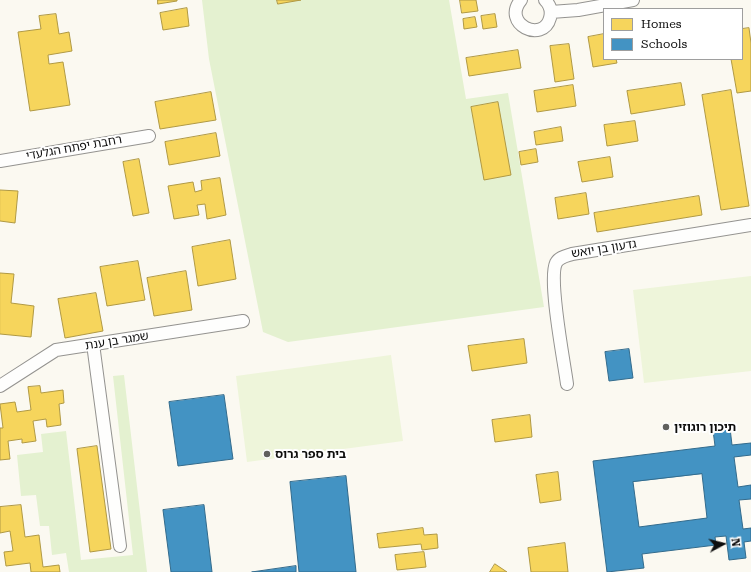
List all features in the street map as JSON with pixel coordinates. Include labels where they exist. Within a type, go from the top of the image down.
[{"type":"street","points":[[521,0],[516,8],[516,17],[520,24],[527,29],[536,30],[544,27],[549,20],[551,12],[550,6],[545,0]]},
{"type":"street","points":[[551,12],[578,10],[633,0]]},
{"type":"street","name":"רחבת יפתח הגלעדי","points":[[0,161],[149,136]]},
{"type":"street","name":"גדעון בן יואש","points":[[567,384],[554,284],[555,266],[560,258],[572,254],[751,225]]},
{"type":"street","name":"שמגר בן ענת","points":[[0,386],[56,350],[243,322]]},
{"type":"street","points":[[94,344],[120,546]]},
{"type":"green space","points":[[202,0],[449,0],[466,99],[508,93],[544,307],[288,342],[263,332],[209,59]]},
{"type":"green space","points":[[751,276],[751,371],[644,383],[633,290]]},
{"type":"green space","points":[[391,355],[403,441],[247,462],[236,376]]},
{"type":"green space","points":[[124,375],[147,572],[69,572],[66,553],[52,555],[49,526],[40,526],[36,495],[21,496],[17,455],[43,452],[41,434],[66,431],[81,560],[133,555],[113,376]]},
{"type":"building: Homes","points":[[158,0],[177,0],[177,1],[158,4]]},
{"type":"building: Homes","points":[[277,0],[301,0],[278,4]]},
{"type":"building: Homes","points":[[460,0],[476,0],[478,11],[462,13]]},
{"type":"building: Homes","points":[[187,8],[189,26],[163,30],[160,13]]},
{"type":"building: Homes","points":[[56,14],[59,34],[69,32],[72,51],[48,55],[49,64],[63,62],[70,105],[30,111],[18,32],[41,29],[39,16]]},
{"type":"building: Homes","points":[[495,14],[497,27],[483,29],[481,16]]},
{"type":"building: Homes","points":[[475,17],[477,27],[464,29],[463,19]]},
{"type":"building: Homes","points":[[749,28],[751,43],[751,91],[737,93],[731,60],[743,60],[743,29]]},
{"type":"building: Homes","points":[[603,34],[603,60],[616,60],[617,63],[593,67],[588,37]]},
{"type":"building: Homes","points":[[569,44],[574,79],[555,82],[550,46]]},
{"type":"building: Homes","points":[[518,50],[521,68],[469,76],[466,58]]},
{"type":"building: Homes","points":[[681,83],[685,105],[631,114],[627,91]]},
{"type":"building: Homes","points":[[573,85],[576,106],[537,112],[534,91]]},
{"type":"building: Homes","points":[[731,90],[749,206],[721,210],[702,95]]},
{"type":"building: Homes","points":[[211,92],[216,120],[160,129],[155,102]]},
{"type":"building: Homes","points":[[498,102],[511,175],[484,180],[471,107]]},
{"type":"building: Homes","points":[[635,121],[638,141],[607,146],[604,125]]},
{"type":"building: Homes","points":[[561,127],[563,141],[536,145],[534,132]]},
{"type":"building: Homes","points":[[216,133],[220,156],[169,165],[165,142]]},
{"type":"building: Homes","points":[[536,149],[538,162],[521,165],[519,152]]},
{"type":"building: Homes","points":[[610,157],[613,177],[582,182],[578,162]]},
{"type":"building: Homes","points":[[139,159],[149,213],[133,216],[123,162]]},
{"type":"building: Homes","points":[[220,178],[226,215],[207,219],[205,204],[197,205],[199,215],[174,219],[168,186],[193,182],[195,192],[202,190],[201,181]]},
{"type":"building: Homes","points":[[0,190],[18,191],[15,223],[0,221]]},
{"type":"building: Homes","points":[[586,193],[589,214],[558,219],[555,198]]},
{"type":"building: Homes","points":[[699,196],[702,215],[597,232],[594,213]]},
{"type":"building: Homes","points":[[230,240],[236,279],[198,286],[192,247]]},
{"type":"building: Homes","points":[[138,261],[145,300],[107,306],[100,267]]},
{"type":"building: Homes","points":[[186,271],[192,310],[154,316],[147,278]]},
{"type":"building: Homes","points":[[0,273],[14,274],[11,303],[34,306],[31,337],[0,334]]},
{"type":"building: Homes","points":[[96,293],[103,331],[65,338],[58,299]]},
{"type":"building: Homes","points":[[524,339],[527,363],[472,371],[468,346]]},
{"type":"building: Homes","points":[[40,386],[41,393],[63,390],[64,403],[59,404],[61,425],[47,427],[46,419],[33,421],[36,441],[22,443],[22,439],[8,441],[10,459],[0,460],[0,428],[3,428],[0,404],[15,402],[17,412],[31,410],[28,387]]},
{"type":"building: Homes","points":[[530,415],[532,437],[495,442],[492,420]]},
{"type":"building: Homes","points":[[97,446],[111,549],[90,552],[77,449]]},
{"type":"building: Homes","points":[[558,472],[561,500],[540,503],[536,475]]},
{"type":"building: Homes","points":[[21,505],[25,537],[39,535],[43,567],[59,565],[60,572],[31,572],[30,563],[6,566],[4,552],[13,551],[10,531],[0,533],[0,507]]},
{"type":"building: Homes","points":[[423,528],[424,535],[437,534],[438,548],[422,550],[421,544],[379,548],[377,534]]},
{"type":"building: Homes","points":[[565,543],[568,572],[531,572],[528,548]]},
{"type":"building: Homes","points":[[424,552],[426,567],[397,570],[395,555]]},
{"type":"building: Homes","points":[[495,564],[507,572],[490,572]]},
{"type":"building: Schools","points":[[629,349],[633,378],[609,381],[605,352]]},
{"type":"building: Schools","points":[[224,395],[233,459],[178,466],[169,402]]},
{"type":"building: Schools","points":[[730,428],[732,445],[751,443],[751,455],[734,457],[738,487],[751,485],[751,499],[739,500],[743,529],[751,528],[751,541],[744,542],[746,558],[729,560],[726,536],[715,537],[716,545],[642,554],[644,568],[607,572],[593,461],[715,446],[713,430]],"holes":[[[702,474],[707,518],[639,527],[633,482]]]},
{"type":"building: Schools","points":[[346,476],[356,572],[299,572],[290,482]]},
{"type":"building: Schools","points":[[204,505],[212,572],[171,572],[163,510]]},
{"type":"building: Schools","points":[[296,566],[296,572],[252,572]]},
{"type":"place","name":"תיכון רוגוזין","points":[[666,427]]},
{"type":"place","name":"בית ספר גרוס","points":[[267,454]]}]
